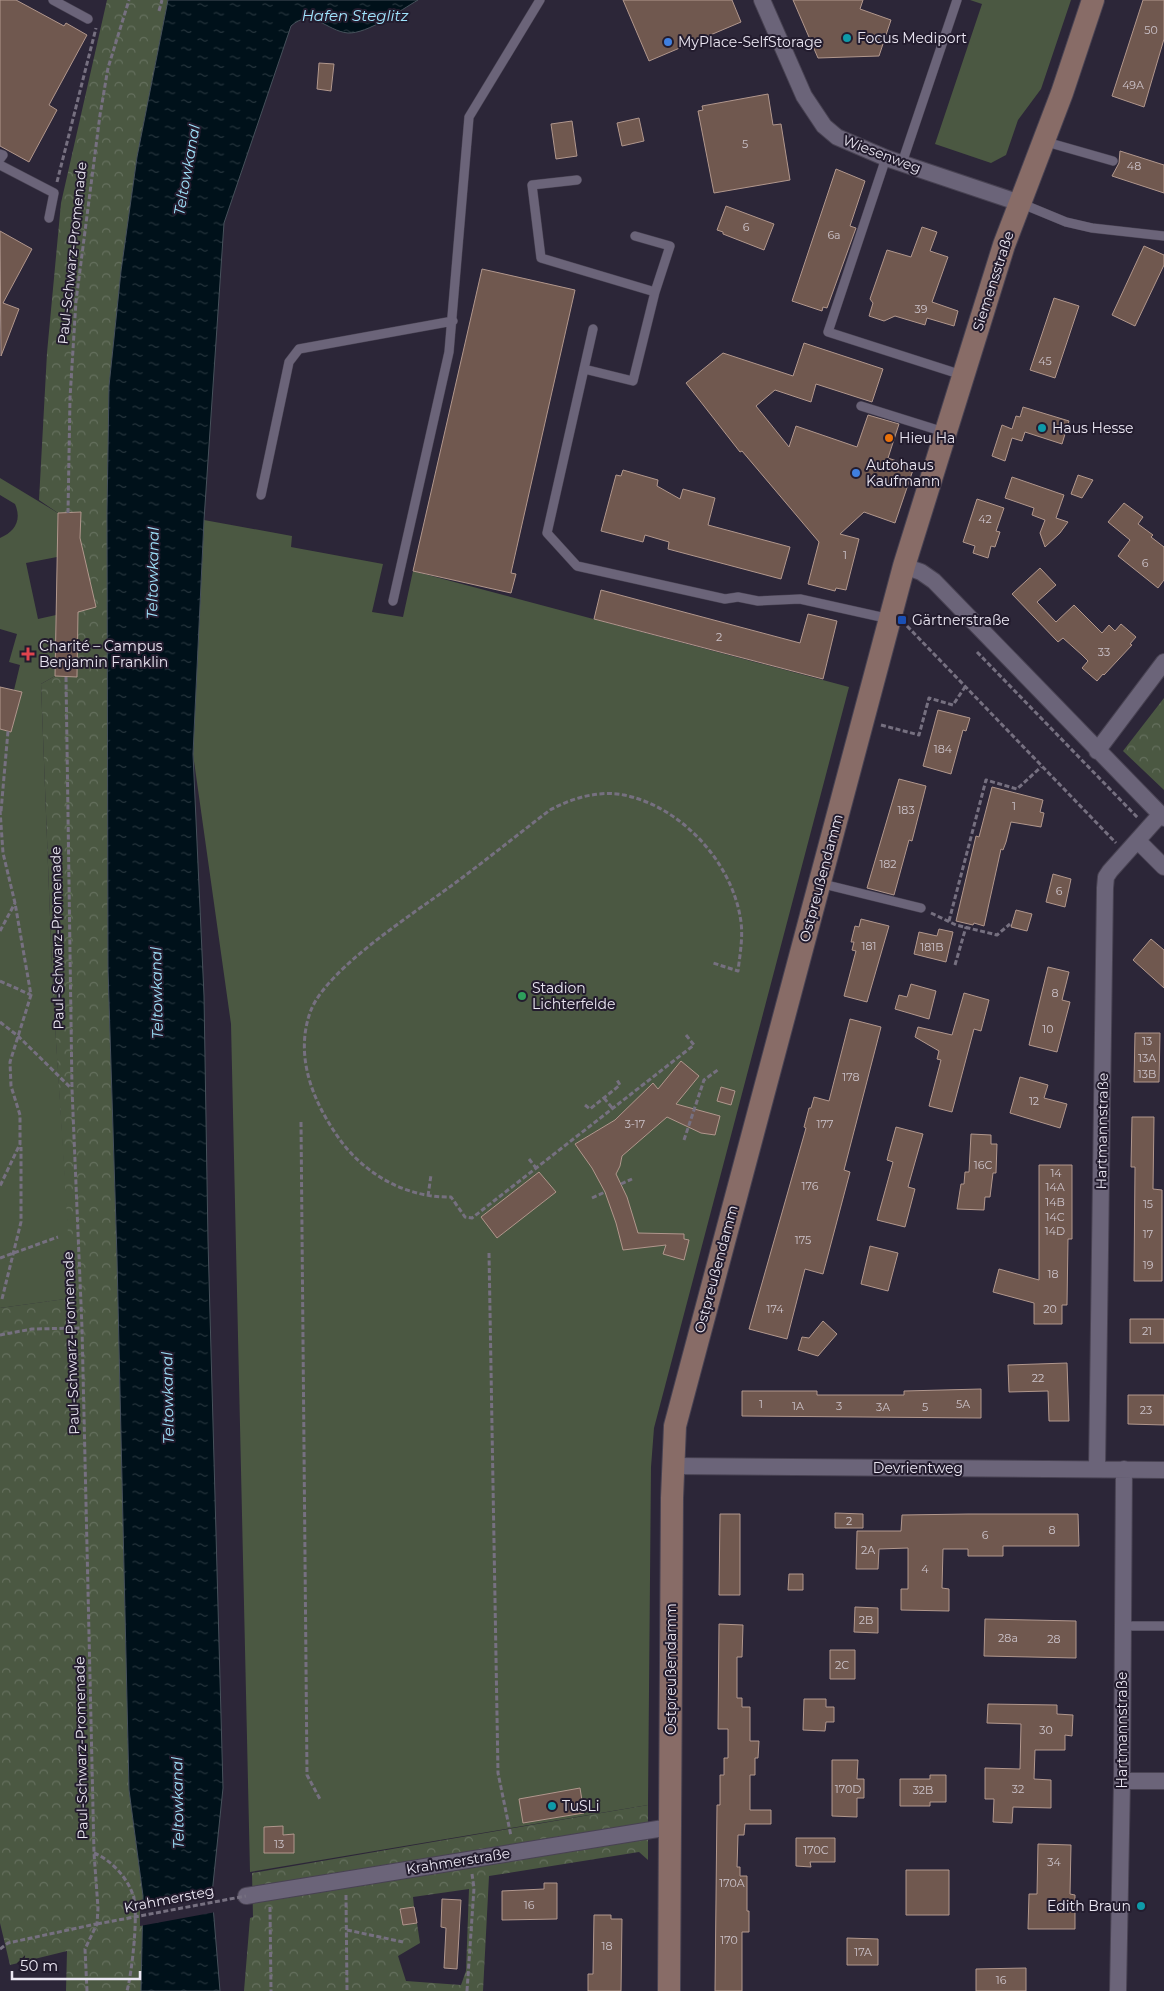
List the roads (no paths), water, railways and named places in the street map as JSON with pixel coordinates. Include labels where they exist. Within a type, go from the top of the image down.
[{"type":"street","name":"Wiesenweg","points":[[762,0],[812,110],[837,137],[886,158],[1020,203]]},
{"type":"street","name":"Siemensstraße","points":[[904,566],[948,433],[963,376],[1004,245],[1093,0]]},
{"type":"street","name":"Ostpreußendamm","points":[[669,1991],[672,1466],[675,1426],[819,883],[898,622],[904,566]]},
{"type":"street","points":[[904,566],[921,572],[934,581],[1162,816]]},
{"type":"street","points":[[1097,751],[1164,662]]},
{"type":"street","name":"Hartmannstraße","points":[[1097,1469],[1104,888],[1106,877],[1110,871],[1162,816]]},
{"type":"street","points":[[1138,841],[1164,867]]},
{"type":"street","name":"Devrientweg","points":[[672,1466],[1164,1470]]},
{"type":"street","name":"Hartmannstraße","points":[[1118,1991],[1122,1780],[1124,1469]]},
{"type":"street","points":[[1122,1780],[1164,1781]]},
{"type":"street","name":"Krahmerstraße","points":[[246,1896],[670,1827]]},
{"type":"lane","points":[[53,0],[88,18]]},
{"type":"lane","points":[[393,601],[449,352],[469,118],[540,0]]},
{"type":"lane","points":[[902,163],[957,0]]},
{"type":"lane","points":[[1043,141],[1113,161]]},
{"type":"lane","points":[[0,154],[2,155],[0,159]]},
{"type":"lane","points":[[886,158],[828,332],[963,376]]},
{"type":"lane","points":[[0,165],[54,193],[50,218]]},
{"type":"lane","points":[[577,180],[532,185],[541,258],[655,292]]},
{"type":"lane","points":[[1020,203],[1066,222],[1092,228],[1164,236]]},
{"type":"lane","points":[[584,369],[632,381],[655,292],[670,246],[635,236]]},
{"type":"lane","points":[[260,495],[289,362],[299,349],[453,321]]},
{"type":"lane","points":[[593,329],[547,533],[577,566],[725,599],[738,597],[758,601],[800,599],[898,622]]},
{"type":"lane","points":[[861,406],[948,433]]},
{"type":"lane","points":[[819,883],[921,908]]},
{"type":"lane","points":[[1123,1626],[1164,1626]]},
{"type":"water","points":[[168,0],[418,0],[384,21],[356,32],[340,31],[312,19],[299,21],[291,26],[224,223],[204,520],[193,754],[204,996],[208,1241],[223,1788],[212,1894],[220,1991],[141,1991],[143,1896],[129,1790],[117,1258],[108,969],[107,512],[109,386],[121,271],[137,157]]},
{"type":"place","name":"Focus Mediport","points":[[847,38]]},
{"type":"place","name":"MyPlace-SelfStorage","points":[[668,42]]},
{"type":"place","name":"Haus Hesse","points":[[1042,428]]},
{"type":"place","name":"Hieu Ha","points":[[889,438]]},
{"type":"place","name":"Autohaus Kaufmann","points":[[856,473]]},
{"type":"place","name":"Gärtnerstraße","points":[[902,620]]},
{"type":"place","name":"Charité – Campus Benjamin Franklin","points":[[28,654]]},
{"type":"place","name":"Stadion Lichterfelde","points":[[522,996]]},
{"type":"place","name":"TuSLi","points":[[552,1806]]},
{"type":"place","name":"Edith Braun","points":[[1141,1906]]},
{"type":"water label","name":"Hafen Steglitz","points":[[355,16]]},
{"type":"water label","name":"Teltowkanal","points":[[187,170]]},
{"type":"water label","name":"Teltowkanal","points":[[153,573]]},
{"type":"water label","name":"Teltowkanal","points":[[157,993]]},
{"type":"water label","name":"Teltowkanal","points":[[168,1398]]},
{"type":"water label","name":"Teltowkanal","points":[[178,1803]]}]
